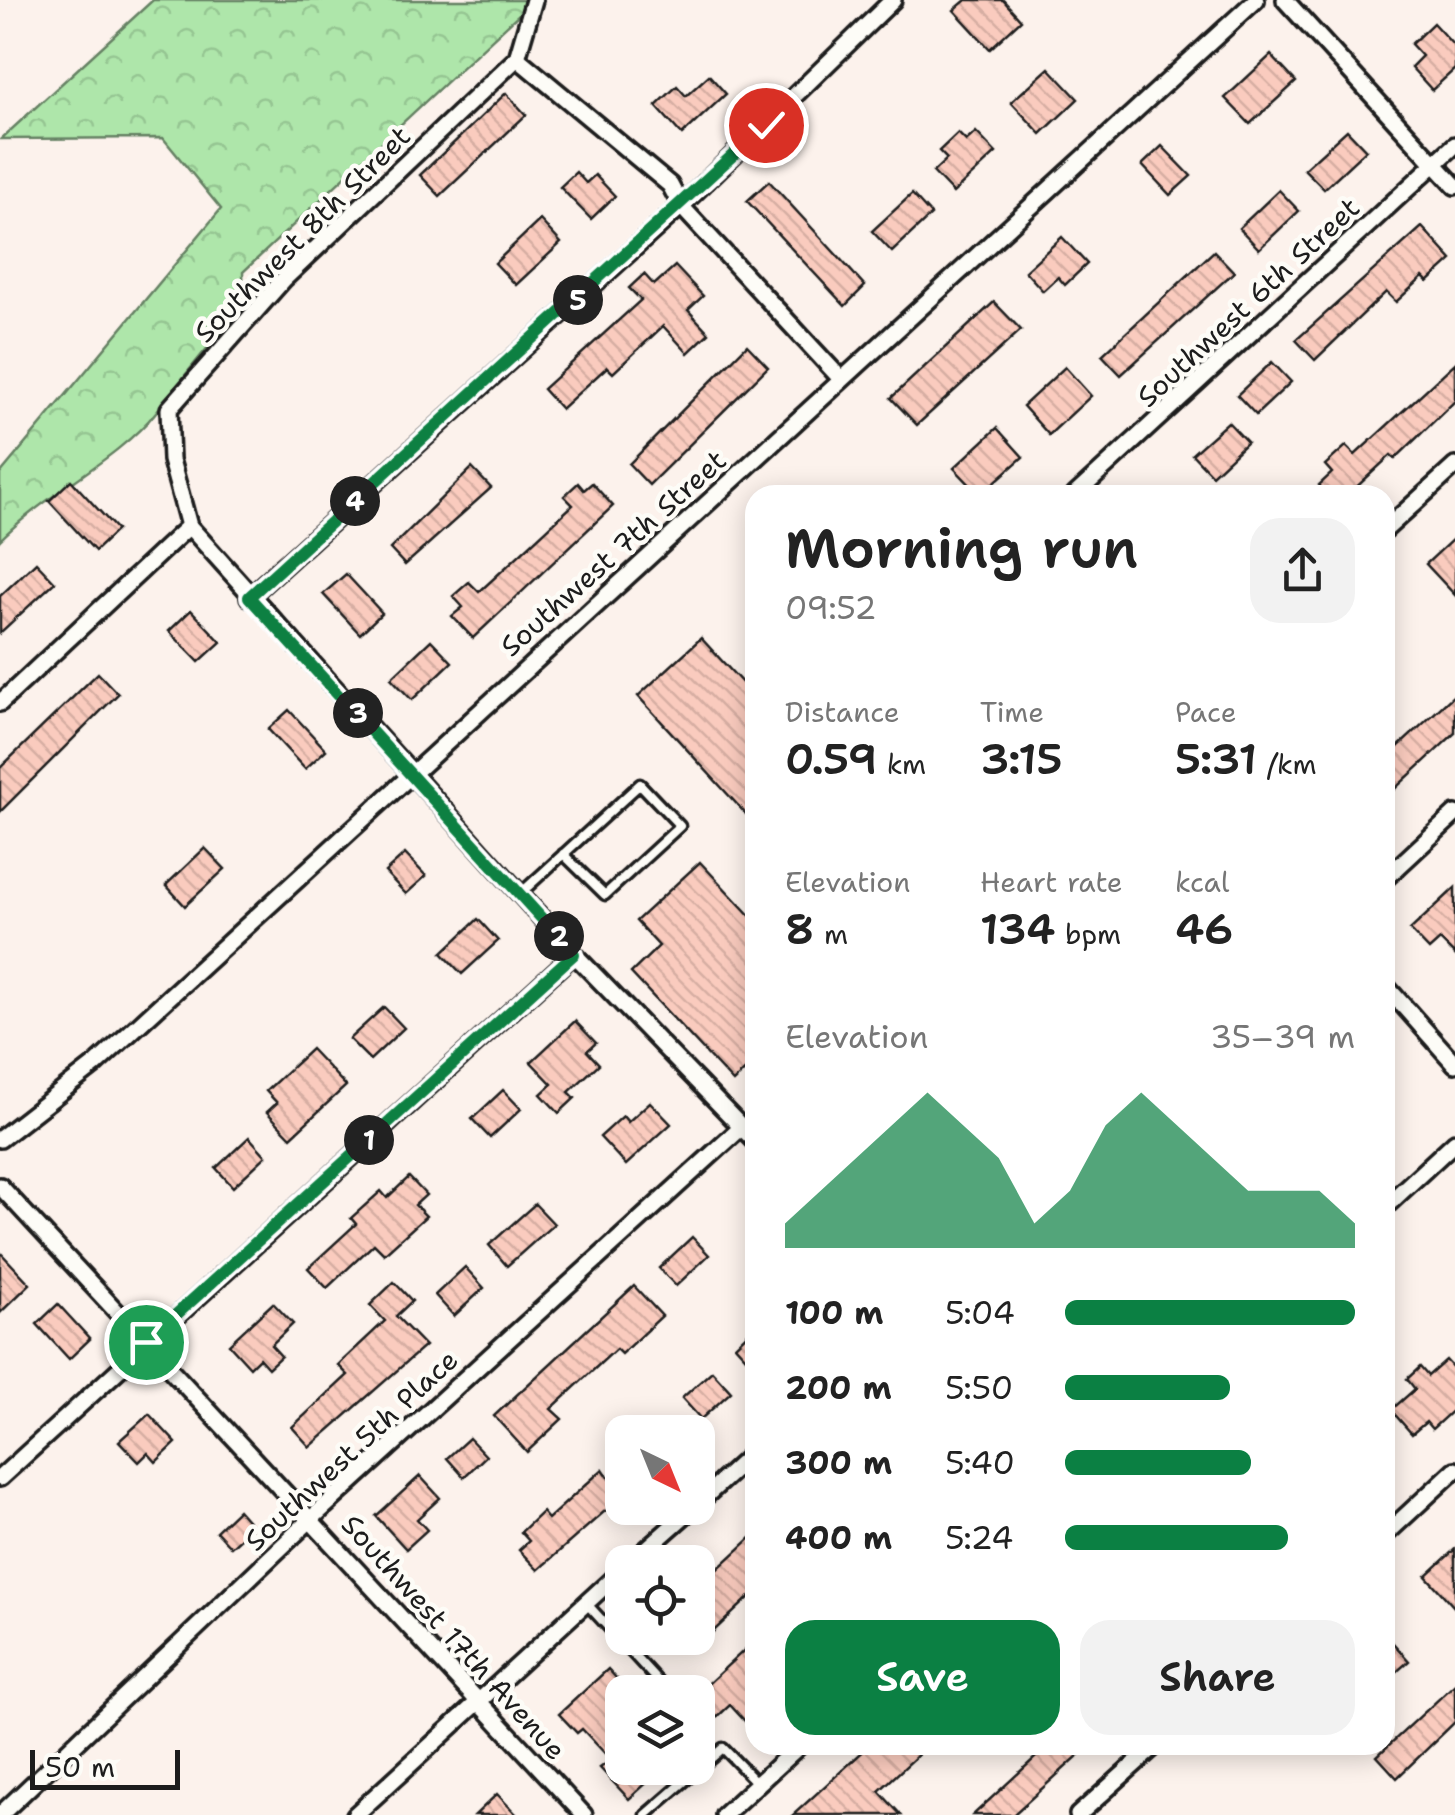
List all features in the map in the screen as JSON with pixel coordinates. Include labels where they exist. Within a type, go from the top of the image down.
[{"type":"street","points":[[534,0],[517,58],[670,185],[682,206],[841,378]]},
{"type":"street","points":[[249,597],[682,206],[892,0]]},
{"type":"street","name":"Southwest 7th Street","points":[[0,1140],[95,1064],[1256,0]]},
{"type":"street","points":[[1285,0],[1455,186]]},
{"type":"street","name":"Southwest 8th Street","points":[[189,526],[171,460],[169,410],[284,279],[517,58]]},
{"type":"street","name":"Southwest 6th Street","points":[[1086,485],[1455,146]]},
{"type":"street","points":[[1395,521],[1455,466]]},
{"type":"street","points":[[0,702],[189,526],[574,954],[745,1130]]},
{"type":"street","points":[[1395,870],[1455,814]]},
{"type":"street","points":[[0,1478],[574,954]]},
{"type":"street","points":[[1395,997],[1455,1064]]},
{"type":"street","name":"Southwest 5th Place","points":[[0,1815],[312,1518],[742,1127]]},
{"type":"street","points":[[1395,1198],[1455,1142]]},
{"type":"street","name":"Southwest 17th Avenue","points":[[0,1186],[584,1815]]},
{"type":"street","points":[[715,1487],[745,1460]]},
{"type":"street","points":[[1395,1526],[1455,1470]]},
{"type":"street","points":[[651,1545],[673,1525]]},
{"type":"street","points":[[355,1815],[605,1586]]},
{"type":"street","points":[[724,1815],[789,1755]]},
{"type":"street","points":[[1078,1815],[1145,1755]]},
{"type":"lane","points":[[521,894],[563,854],[640,784],[680,826],[605,895],[563,854]]},
{"type":"lane","points":[[586,1603],[652,1675]]},
{"type":"lane","points":[[646,1815],[723,1748],[758,1784]]},
{"type":"green space","points":[[153,0],[534,0],[243,272],[244,306],[141,429],[0,540],[0,474],[221,209],[163,138],[1,139]]},
{"type":"building","points":[[966,0],[1003,0],[1021,20],[990,49],[954,10]]},
{"type":"building","points":[[1433,23],[1455,47],[1455,69],[1432,90],[1411,67],[1422,56],[1411,44]]},
{"type":"building","points":[[1271,55],[1296,82],[1250,124],[1225,98]]},
{"type":"building","points":[[1049,68],[1078,99],[1041,134],[1011,102]]},
{"type":"building","points":[[709,75],[726,94],[682,135],[656,106],[677,86],[686,96]]},
{"type":"building","points":[[506,93],[526,115],[440,196],[420,175]]},
{"type":"building","points":[[1347,130],[1366,150],[1324,189],[1304,169]]},
{"type":"building","points":[[976,132],[996,153],[953,193],[933,172],[947,159],[939,151],[958,133],[966,141]]},
{"type":"building","points":[[1162,146],[1191,176],[1170,195],[1142,165]]},
{"type":"building","points":[[576,172],[586,183],[595,175],[615,196],[591,219],[560,187]]},
{"type":"building","points":[[769,181],[865,286],[845,306],[747,201]]},
{"type":"building","points":[[1279,190],[1299,211],[1259,249],[1239,228]]},
{"type":"building","points":[[912,194],[931,215],[892,252],[872,231]]},
{"type":"building","points":[[540,220],[561,243],[516,285],[495,263]]},
{"type":"building","points":[[1422,227],[1452,260],[1428,282],[1423,277],[1396,302],[1386,292],[1315,360],[1296,340]]},
{"type":"building","points":[[1062,237],[1087,264],[1065,285],[1058,277],[1043,291],[1025,271]]},
{"type":"building","points":[[1214,251],[1234,272],[1121,375],[1102,355]]},
{"type":"building","points":[[675,266],[703,296],[688,310],[709,333],[688,353],[663,326],[613,373],[607,367],[561,409],[543,389],[641,300],[629,288],[644,274],[654,285]]},
{"type":"building","points":[[994,302],[1021,330],[917,425],[891,398]]},
{"type":"building","points":[[747,345],[768,367],[649,485],[629,464]]},
{"type":"building","points":[[1272,362],[1291,382],[1256,415],[1237,395]]},
{"type":"building","points":[[1455,363],[1455,401],[1395,459],[1391,455],[1359,485],[1319,485],[1332,473],[1325,465],[1346,446],[1355,455]]},
{"type":"building","points":[[1065,367],[1091,396],[1049,435],[1023,406]]},
{"type":"building","points":[[1228,422],[1247,442],[1212,475],[1192,454]]},
{"type":"building","points":[[997,428],[1023,457],[991,485],[970,485],[954,468]]},
{"type":"building","points":[[472,468],[491,488],[405,565],[390,549]]},
{"type":"building","points":[[71,480],[117,530],[95,551],[49,501]]},
{"type":"building","points":[[578,483],[584,490],[592,483],[613,506],[473,638],[452,616],[463,607],[453,596],[469,582],[479,592],[573,505],[564,496]]},
{"type":"building","points":[[1455,537],[1455,595],[1426,564]]},
{"type":"building","points":[[36,562],[55,582],[0,633],[0,596]]},
{"type":"building","points":[[346,574],[382,613],[360,634],[323,594]]},
{"type":"building","points":[[191,610],[221,642],[199,662],[169,631]]},
{"type":"building","points":[[701,638],[745,686],[745,813],[638,696]]},
{"type":"building","points":[[431,640],[452,662],[412,700],[391,678]]},
{"type":"building","points":[[98,673],[118,694],[0,812],[0,768]]},
{"type":"building","points":[[1455,694],[1455,733],[1395,789],[1395,750]]},
{"type":"building","points":[[289,710],[326,750],[305,769],[268,729]]},
{"type":"building","points":[[205,848],[225,869],[185,906],[166,885]]},
{"type":"building","points":[[405,854],[426,876],[406,894],[385,872]]},
{"type":"building","points":[[700,862],[745,910],[745,1071],[733,1082],[631,973],[659,946],[636,921]]},
{"type":"building","points":[[1455,888],[1455,955],[1440,940],[1429,950],[1410,930]]},
{"type":"building","points":[[478,919],[498,941],[462,974],[442,953]]},
{"type":"building","points":[[384,1007],[404,1028],[370,1060],[349,1039]]},
{"type":"building","points":[[575,1021],[596,1043],[587,1051],[599,1064],[569,1092],[575,1098],[559,1113],[541,1094],[552,1084],[531,1062]]},
{"type":"building","points":[[311,1049],[346,1086],[291,1137],[267,1112],[277,1103],[266,1091]]},
{"type":"building","points":[[503,1090],[521,1109],[490,1138],[472,1119]]},
{"type":"building","points":[[650,1102],[671,1124],[626,1165],[600,1137],[623,1116],[628,1122]]},
{"type":"building","points":[[249,1137],[266,1156],[233,1187],[216,1168]]},
{"type":"building","points":[[409,1177],[426,1195],[415,1205],[426,1216],[384,1254],[374,1244],[327,1288],[308,1268],[356,1224],[351,1218],[381,1191],[387,1198]]},
{"type":"building","points":[[535,1204],[554,1224],[507,1266],[489,1245]]},
{"type":"building","points":[[692,1237],[709,1255],[676,1286],[659,1268]]},
{"type":"building","points":[[0,1252],[30,1284],[0,1313]]},
{"type":"building","points":[[465,1267],[484,1288],[454,1316],[435,1295]]},
{"type":"building","points":[[394,1282],[412,1301],[396,1316],[425,1346],[310,1447],[292,1427],[348,1375],[338,1365],[385,1321],[370,1305]]},
{"type":"building","points":[[634,1286],[662,1316],[621,1354],[616,1349],[551,1409],[562,1419],[527,1452],[494,1416]]},
{"type":"building","points":[[273,1303],[293,1324],[271,1345],[281,1356],[268,1368],[259,1358],[250,1367],[229,1344]]},
{"type":"building","points":[[58,1304],[90,1339],[69,1359],[37,1324]]},
{"type":"building","points":[[745,1336],[745,1356],[735,1345]]},
{"type":"building","points":[[1446,1360],[1455,1370],[1455,1408],[1432,1429],[1426,1422],[1412,1434],[1395,1415],[1395,1406],[1415,1389],[1407,1379],[1420,1367],[1428,1376]]},
{"type":"building","points":[[712,1371],[731,1392],[705,1415],[697,1415],[682,1398]]},
{"type":"building","points":[[149,1414],[176,1443],[156,1462],[148,1453],[139,1462],[119,1441]]},
{"type":"building","points":[[469,1438],[486,1456],[464,1477],[447,1458]]},
{"type":"building","points":[[603,1469],[605,1511],[538,1570],[519,1550],[529,1541],[521,1532],[542,1512],[548,1519]]},
{"type":"building","points":[[420,1476],[440,1498],[417,1519],[427,1530],[406,1549],[376,1516]]},
{"type":"building","points":[[238,1510],[253,1527],[231,1547],[216,1531]]},
{"type":"building","points":[[745,1543],[745,1601],[715,1630],[715,1571]]},
{"type":"building","points":[[1455,1549],[1455,1608],[1426,1576]]},
{"type":"building","points":[[1395,1645],[1409,1661],[1395,1673]]},
{"type":"building","points":[[745,1649],[745,1721],[730,1705],[715,1719],[715,1677]]},
{"type":"building","points":[[608,1669],[613,1675],[605,1675],[605,1754],[582,1729],[577,1733],[559,1714]]},
{"type":"building","points":[[1455,1684],[1455,1722],[1397,1778],[1377,1756],[1395,1755],[1395,1739]]},
{"type":"building","points":[[859,1755],[918,1755],[879,1791],[901,1815],[793,1815]]},
{"type":"building","points":[[1038,1755],[1079,1755],[1013,1815],[973,1815]]},
{"type":"building","points":[[616,1785],[644,1785],[629,1799]]},
{"type":"building","points":[[497,1794],[517,1815],[475,1815]]},
{"type":"route","points":[[146,1342],[574,954],[412,771],[249,597],[682,206],[766,125]]}]
